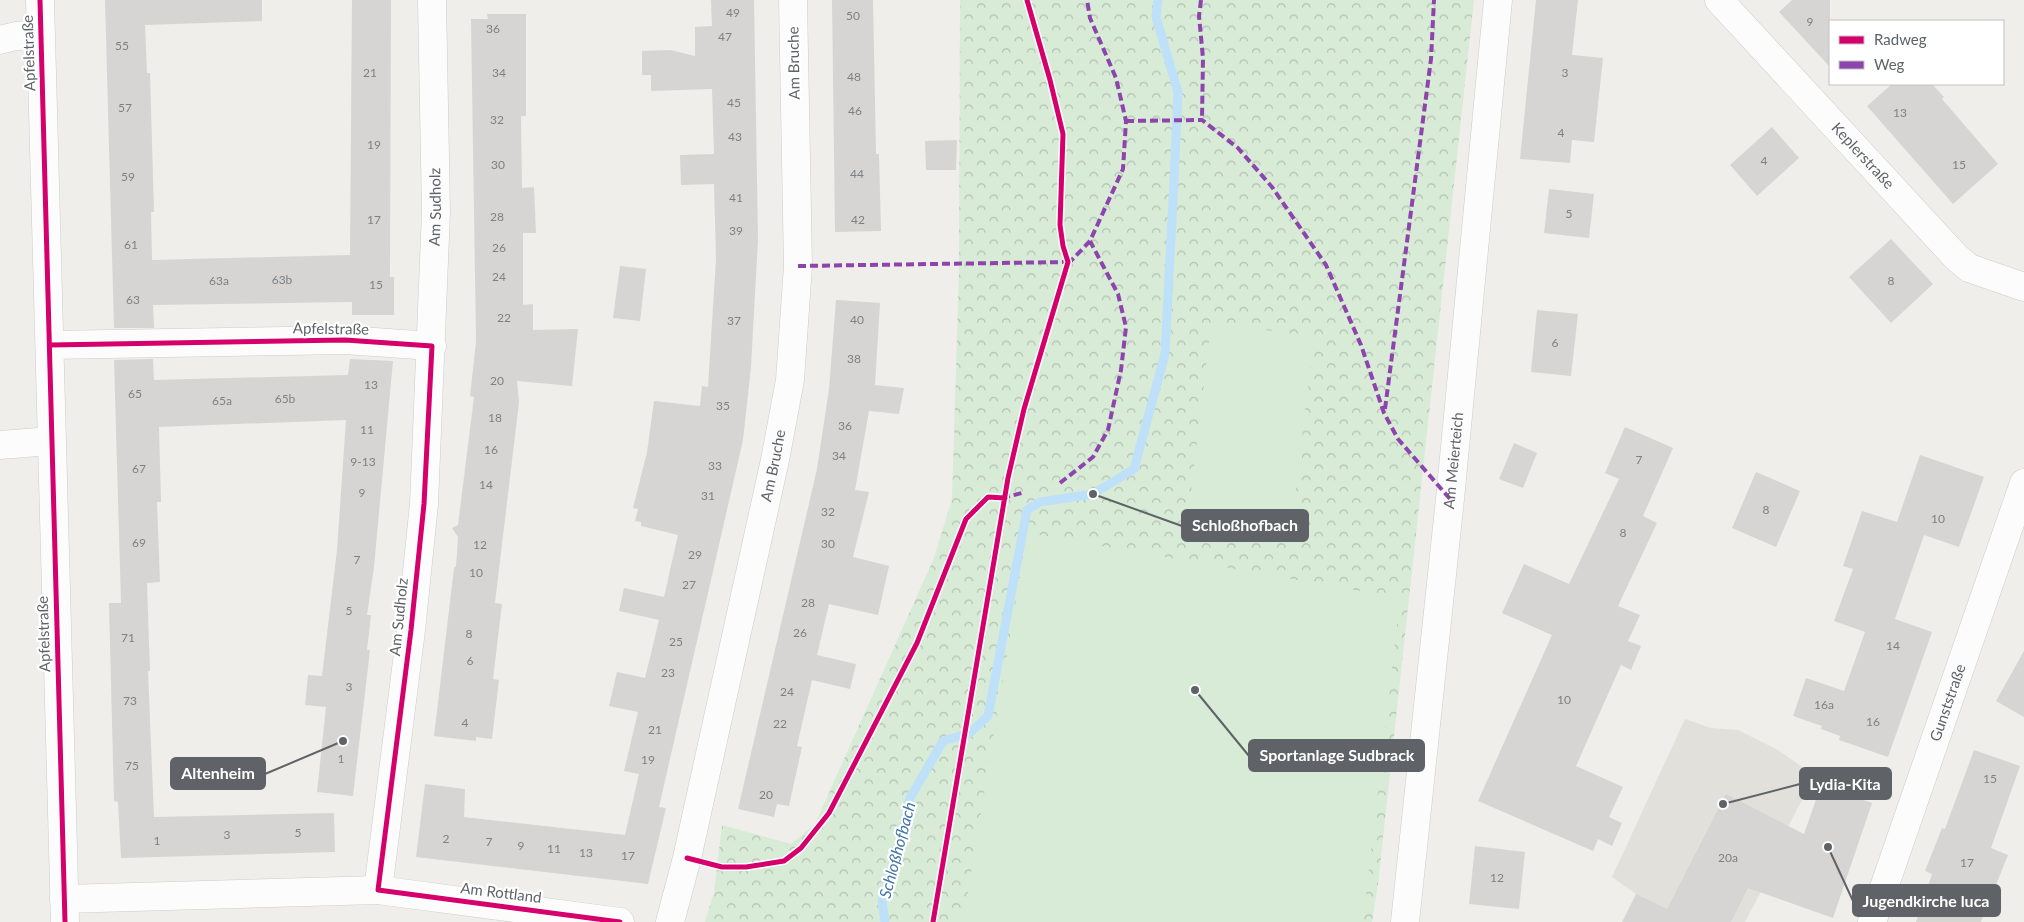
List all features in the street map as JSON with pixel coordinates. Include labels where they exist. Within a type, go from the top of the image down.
[{"type":"street","name":"Apfelstraße","points":[[40,0],[64,911]]},
{"type":"street","name":"Am Sudholz","points":[[378,890],[411,630],[424,504],[432,346],[436,212],[432,0]]},
{"type":"street","name":"Am Bruche","points":[[670,922],[715,732],[790,380],[798,266],[793,0]]},
{"type":"street","name":"Am Meierteich","points":[[1405,922],[1450,499],[1498,0]]},
{"type":"street","name":"Keplerstraße","points":[[1719,0],[1956,257],[1969,268],[2024,287]]},
{"type":"street","points":[[0,40],[16,36],[40,34]]},
{"type":"street","name":"Apfelstraße","points":[[50,345],[344,340],[432,346]]},
{"type":"street","points":[[0,445],[51,441]]},
{"type":"street","name":"Gunststraße","points":[[1872,922],[2024,483]]},
{"type":"street","name":"Am Rottland","points":[[64,911],[378,890],[620,922]]},
{"type":"shaded area","points":[[1685,719],[1711,728],[1738,730],[1778,750],[1815,776],[1785,832],[1791,835],[1745,922],[1691,922],[1636,894],[1612,877]]},
{"type":"green space","points":[[960,0],[1474,0],[1378,884],[1372,922],[705,922],[714,892],[722,825],[791,844],[815,824],[934,558],[952,499],[959,271]]},
{"type":"green space","points":[[1211,324],[1314,336],[1291,531],[1188,519]]},
{"type":"green space","points":[[1027,533],[1400,598],[1363,922],[963,922]]},
{"type":"building","points":[[105,0],[262,0],[262,21],[145,25],[147,73],[150,73],[154,212],[151,212],[152,260],[350,255],[352,0],[391,0],[390,277],[394,277],[394,315],[352,315],[352,302],[153,305],[154,328],[114,328]]},
{"type":"building","points":[[711,0],[754,0],[758,239],[751,367],[743,440],[659,807],[666,808],[648,884],[416,857],[425,784],[465,789],[464,817],[625,835],[639,774],[624,771],[638,712],[609,706],[617,672],[645,678],[659,620],[619,611],[624,588],[664,597],[678,535],[641,526],[641,522],[635,521],[638,509],[633,508],[647,452],[654,401],[700,406],[702,386],[708,387],[716,259],[714,184],[681,185],[680,155],[714,154],[712,89],[651,91],[651,75],[642,75],[642,51],[671,50],[695,56],[695,27],[712,26]]},
{"type":"building","points":[[832,0],[873,0],[876,154],[879,154],[881,231],[835,232]]},
{"type":"building","points":[[1536,0],[1578,0],[1572,55],[1603,58],[1594,142],[1572,140],[1570,163],[1520,159]]},
{"type":"building","points":[[1792,0],[1830,0],[1829,66],[1779,12]]},
{"type":"building","points":[[487,14],[526,14],[526,116],[521,116],[522,188],[534,187],[536,233],[523,233],[523,305],[533,304],[533,330],[578,329],[572,386],[517,381],[519,402],[495,603],[502,604],[493,679],[499,680],[492,739],[476,737],[476,741],[434,736],[454,568],[456,566],[458,537],[452,528],[458,525],[474,397],[470,396],[476,342],[471,19],[488,19]]},
{"type":"building","points":[[1891,85],[1933,85],[1944,97],[1942,99],[1998,164],[1953,204],[1867,106]]},
{"type":"building","points":[[1772,127],[1799,158],[1757,196],[1730,165]]},
{"type":"building","points":[[957,140],[956,170],[926,170],[925,141]]},
{"type":"building","points":[[1549,189],[1594,194],[1589,238],[1544,233]]},
{"type":"building","points":[[1891,239],[1933,284],[1891,323],[1849,277]]},
{"type":"building","points":[[620,266],[646,269],[640,321],[613,318]]},
{"type":"building","points":[[836,300],[880,303],[875,385],[904,388],[899,414],[869,411],[855,490],[869,492],[853,557],[889,566],[878,615],[829,604],[817,655],[856,664],[850,689],[812,680],[797,746],[802,747],[789,806],[777,804],[774,817],[738,809],[817,469],[829,389]]},
{"type":"building","points":[[1537,310],[1578,314],[1571,376],[1531,372]]},
{"type":"building","points":[[153,359],[154,380],[348,375],[350,359],[393,361],[374,567],[367,615],[371,615],[367,650],[370,650],[353,796],[317,792],[326,707],[305,705],[308,675],[322,676],[337,550],[346,420],[159,427],[161,502],[157,502],[160,582],[147,583],[150,671],[148,671],[154,817],[334,813],[335,852],[121,858],[118,802],[114,801],[109,603],[121,603],[114,360]]},
{"type":"building","points":[[1625,427],[1673,448],[1643,516],[1657,523],[1618,606],[1640,615],[1628,641],[1641,646],[1631,670],[1621,665],[1576,766],[1623,787],[1609,817],[1622,823],[1612,846],[1598,839],[1593,851],[1478,801],[1552,635],[1502,613],[1524,564],[1569,584],[1619,479],[1605,473]]},
{"type":"building","points":[[1514,443],[1537,453],[1523,488],[1499,479]]},
{"type":"building","points":[[1920,455],[1984,477],[1959,547],[1924,535],[1895,619],[1932,632],[1888,757],[1839,740],[1840,736],[1821,729],[1822,726],[1793,716],[1806,678],[1844,691],[1865,632],[1834,621],[1853,569],[1843,566],[1862,511],[1897,522]]},
{"type":"building","points":[[1756,472],[1800,491],[1776,547],[1732,528]]},
{"type":"building","points":[[2024,651],[2024,717],[1996,701]]},
{"type":"building","points":[[1974,750],[2020,766],[1991,848],[2008,855],[1981,922],[1916,922],[1932,874],[1925,871],[1942,828],[1945,829]]},
{"type":"building","points":[[1821,785],[1872,803],[1833,918],[1748,888],[1731,922],[1622,922],[1636,894],[1667,909],[1726,794],[1804,834]]},
{"type":"building","points":[[1475,846],[1525,852],[1519,909],[1469,904]]},
{"type":"waterway","name":"Schloßhofbach","points":[[885,922],[882,901],[900,842],[910,798],[943,741],[970,733],[988,716],[1027,510],[1040,502],[1093,494],[1134,469],[1165,354],[1174,180],[1178,92],[1156,17],[1158,0]]},
{"type":"marked path","points":[[1068,264],[1090,241],[1123,169],[1126,121],[1116,78],[1090,18],[1087,0]]},
{"type":"marked path","points":[[1201,0],[1199,16],[1203,58],[1202,120]]},
{"type":"marked path","points":[[1385,409],[1431,59],[1434,0]]},
{"type":"marked path","points":[[1126,121],[1202,120],[1238,148],[1272,187],[1326,265],[1361,345],[1384,413],[1398,439],[1450,499]]},
{"type":"marked path","points":[[1060,483],[1093,457],[1108,430],[1121,370],[1126,327],[1118,294],[1090,241]]},
{"type":"marked path","points":[[798,266],[1068,262]]},
{"type":"marked path","points":[[1002,498],[1022,493]]},
{"type":"cycle path","points":[[40,0],[65,922]]},
{"type":"cycle path","points":[[933,922],[1008,478],[1024,409],[1068,262],[1063,246],[1060,225],[1063,134],[1027,0]]},
{"type":"cycle path","points":[[50,345],[345,340],[432,346],[424,504],[411,630],[378,890],[620,922]]},
{"type":"cycle path","points":[[687,858],[722,867],[746,867],[784,861],[801,848],[829,813],[917,643],[966,519],[988,497],[1005,498]]},
{"type":"place","name":"Schloßhofbach","points":[[1093,494]]},
{"type":"place","name":"Sportanlage Sudbrack","points":[[1195,690]]},
{"type":"place","name":"Altenheim","points":[[343,741]]},
{"type":"place","name":"Lydia-Kita","points":[[1723,804]]},
{"type":"place","name":"Jugendkirche luca","points":[[1828,847]]}]
